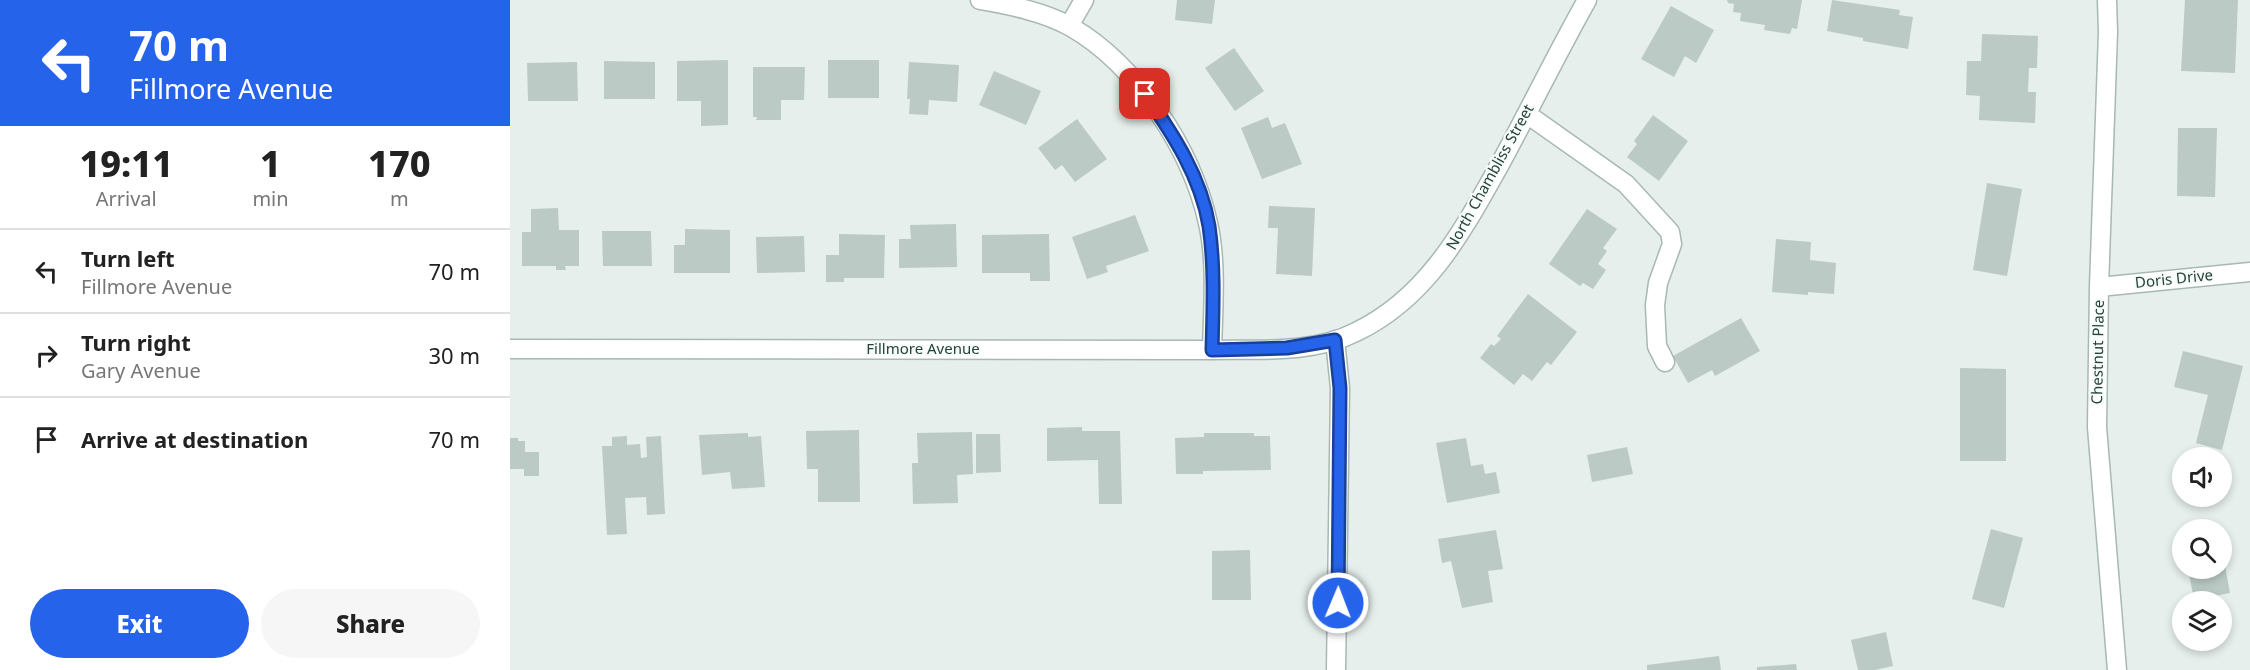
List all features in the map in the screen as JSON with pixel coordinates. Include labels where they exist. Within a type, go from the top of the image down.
[{"type":"street","points":[[980,0],[1013,7],[1069,26],[1092,41],[1113,59],[1145,94],[1180,148],[1193,176],[1209,225],[1213,301],[1212,350]]},
{"type":"street","points":[[1069,26],[1084,0]]},
{"type":"street","name":"North Chambliss Street","points":[[1335,340],[1355,333],[1390,312],[1417,290],[1431,274],[1461,232],[1587,0]]},
{"type":"street","name":"Chestnut Place","points":[[2107,0],[2108,32],[2098,288],[2097,427],[2117,670]]},
{"type":"street","points":[[1527,114],[1626,184],[1670,232],[1672,244],[1658,283],[1655,305],[1657,346],[1665,362]]},
{"type":"street","name":"Doris Drive","points":[[2098,288],[2250,272]]},
{"type":"street","points":[[1335,340],[1340,388],[1336,670]]},
{"type":"street","name":"Fillmore Avenue","points":[[510,350],[1212,350],[1287,348],[1335,340]]},
{"type":"building","points":[[1177,0],[1215,0],[1212,24],[1175,20]]},
{"type":"building","points":[[1727,0],[1802,0],[1797,29],[1792,28],[1790,34],[1764,30],[1765,25],[1740,21],[1741,13],[1733,12],[1734,4],[1728,3]]},
{"type":"building","points":[[1832,0],[1900,10],[1899,15],[1913,17],[1908,49],[1863,41],[1863,38],[1827,31]]},
{"type":"building","points":[[2185,0],[2238,0],[2235,73],[2181,71]]},
{"type":"building","points":[[1671,6],[1714,30],[1696,63],[1685,56],[1674,77],[1641,59]]},
{"type":"building","points":[[1982,34],[2038,36],[2037,68],[2029,68],[2028,92],[2036,92],[2035,123],[1979,120],[1980,96],[1966,95],[1967,61],[1981,61]]},
{"type":"building","points":[[1234,48],[1264,91],[1235,111],[1205,68]]},
{"type":"building","points":[[728,60],[728,125],[701,126],[701,101],[677,101],[677,61]]},
{"type":"building","points":[[828,60],[879,60],[879,98],[828,98]]},
{"type":"building","points":[[604,61],[655,62],[655,99],[604,99]]},
{"type":"building","points":[[577,62],[578,101],[528,101],[527,63]]},
{"type":"building","points":[[909,62],[959,65],[957,102],[929,100],[928,115],[909,114],[910,99],[907,99]]},
{"type":"building","points":[[753,67],[805,67],[804,100],[781,100],[781,120],[756,120],[757,117],[753,117]]},
{"type":"building","points":[[994,71],[1041,91],[1026,125],[979,105]]},
{"type":"building","points":[[1653,115],[1688,141],[1659,181],[1627,157],[1637,144],[1634,141]]},
{"type":"building","points":[[1268,117],[1272,128],[1285,123],[1302,164],[1262,179],[1241,128]]},
{"type":"building","points":[[1077,119],[1107,159],[1075,182],[1062,165],[1055,170],[1038,148]]},
{"type":"building","points":[[2178,128],[2217,128],[2215,197],[2177,196]]},
{"type":"building","points":[[1987,183],[2022,189],[2007,276],[1973,270]]},
{"type":"building","points":[[1269,206],[1315,208],[1312,276],[1276,274],[1278,228],[1268,228]]},
{"type":"building","points":[[558,208],[559,230],[579,230],[579,266],[565,266],[566,270],[556,270],[556,266],[522,266],[522,232],[531,232],[531,209]]},
{"type":"building","points":[[1587,209],[1617,229],[1603,248],[1607,251],[1598,264],[1606,270],[1593,289],[1583,283],[1580,286],[1549,264]]},
{"type":"building","points":[[1135,215],[1149,251],[1106,266],[1108,272],[1087,279],[1072,237]]},
{"type":"building","points":[[956,224],[957,267],[899,268],[899,239],[911,239],[910,225]]},
{"type":"building","points":[[685,229],[730,230],[730,273],[674,273],[674,245],[685,245]]},
{"type":"building","points":[[602,231],[651,231],[652,266],[603,266]]},
{"type":"building","points":[[839,234],[885,235],[884,278],[844,278],[844,282],[826,282],[826,255],[839,255]]},
{"type":"building","points":[[1049,234],[1050,281],[1030,281],[1030,273],[982,273],[982,235]]},
{"type":"building","points":[[804,236],[805,272],[757,273],[756,237]]},
{"type":"building","points":[[1776,239],[1811,242],[1810,260],[1836,263],[1834,294],[1808,292],[1808,295],[1772,292]]},
{"type":"building","points":[[1528,294],[1577,332],[1551,365],[1547,362],[1532,381],[1523,374],[1514,385],[1480,358],[1491,344],[1494,346],[1501,339],[1497,336]]},
{"type":"building","points":[[1741,318],[1760,351],[1715,376],[1712,370],[1688,383],[1673,356]]},
{"type":"building","points":[[2183,351],[2243,366],[2223,447],[2196,443],[2208,395],[2174,387]]},
{"type":"building","points":[[1960,368],[2006,369],[2006,461],[1960,461]]},
{"type":"building","points":[[1082,427],[1082,431],[1120,431],[1122,504],[1099,504],[1098,460],[1047,461],[1047,428]]},
{"type":"building","points":[[859,430],[860,502],[818,502],[818,469],[807,469],[806,431]]},
{"type":"building","points":[[972,432],[973,474],[957,475],[958,503],[913,504],[912,463],[918,463],[917,433]]},
{"type":"building","points":[[748,433],[748,437],[761,436],[765,487],[732,489],[730,472],[702,475],[699,435]]},
{"type":"building","points":[[1204,433],[1254,433],[1254,436],[1270,436],[1271,470],[1203,471],[1203,474],[1176,474],[1175,438],[1204,437]]},
{"type":"building","points":[[976,434],[1000,434],[1001,472],[976,473]]},
{"type":"building","points":[[627,436],[627,445],[640,444],[641,458],[647,457],[646,437],[661,436],[665,514],[647,515],[646,497],[625,498],[627,534],[607,535],[602,446],[612,446],[612,437]]},
{"type":"building","points":[[510,438],[525,441],[525,452],[539,452],[539,476],[524,476],[524,469],[510,469]]},
{"type":"building","points":[[1466,438],[1471,466],[1483,464],[1485,474],[1496,472],[1500,493],[1447,503],[1436,443]]},
{"type":"building","points":[[1627,447],[1633,474],[1592,482],[1587,455]]},
{"type":"building","points":[[1991,529],[2023,538],[2004,608],[1972,599]]},
{"type":"building","points":[[1496,530],[1503,569],[1488,571],[1493,602],[1462,608],[1451,561],[1442,563],[1438,539]]},
{"type":"building","points":[[1250,550],[1251,600],[1212,600],[1212,551]]},
{"type":"building","points":[[2190,579],[2227,579],[2230,591],[2192,591]]},
{"type":"building","points":[[1886,632],[1893,666],[1875,670],[1858,670],[1851,640]]},
{"type":"building","points":[[1719,656],[1721,670],[1647,670],[1647,665]]},
{"type":"building","points":[[1796,664],[1797,670],[1757,670],[1757,667]]},
{"type":"route","points":[[1145,94],[1180,148],[1202,199],[1209,225],[1213,301],[1212,350],[1287,348],[1335,340],[1340,388],[1338,603]]}]
